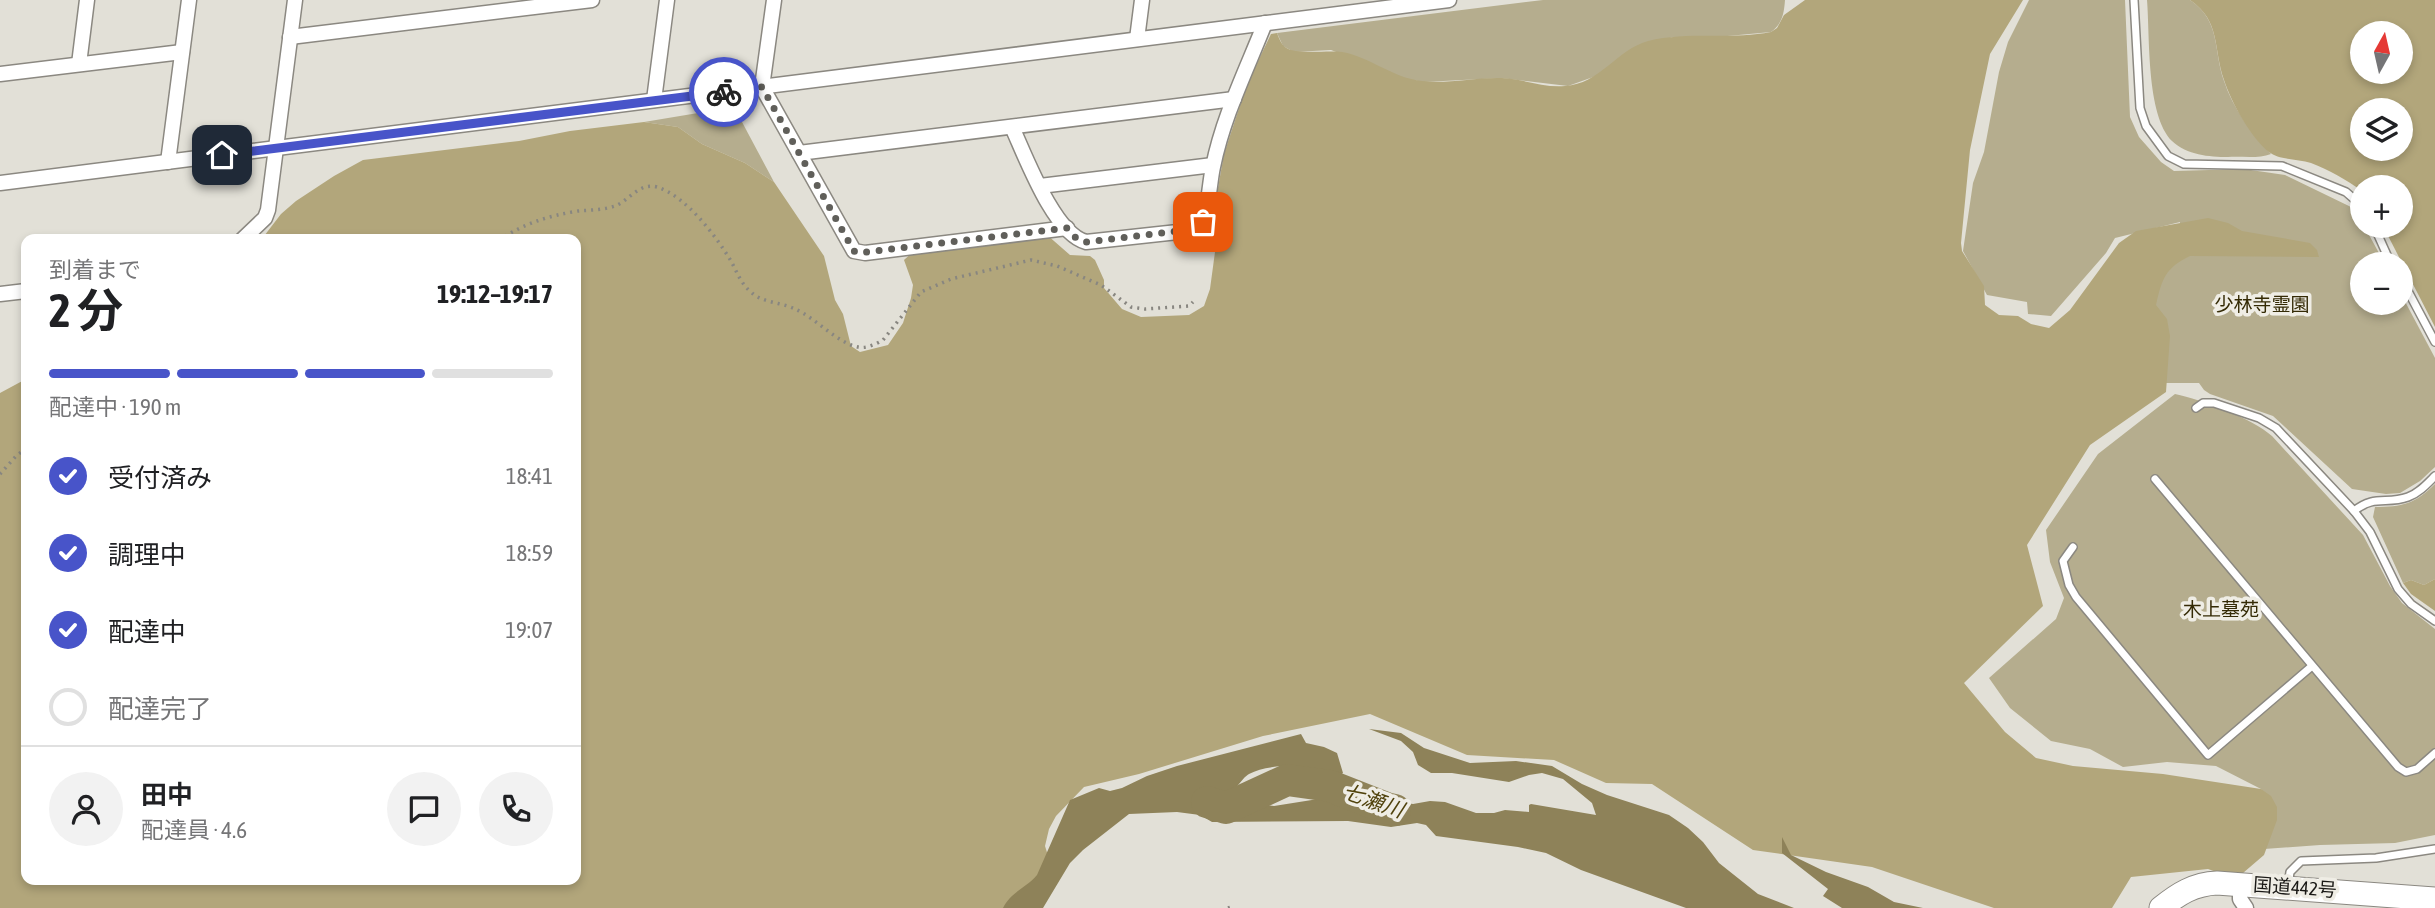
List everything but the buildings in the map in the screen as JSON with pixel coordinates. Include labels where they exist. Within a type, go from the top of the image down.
[{"type":"highway","name":"国道442号","points":[[2161,908],[2198,885],[2240,883],[2435,899]]},
{"type":"street","points":[[79,64],[87,0]]},
{"type":"street","points":[[168,162],[189,0]]},
{"type":"street","points":[[248,234],[267,215],[295,0]]},
{"type":"street","points":[[290,37],[558,2],[592,0]]},
{"type":"street","points":[[654,100],[667,0]]},
{"type":"street","points":[[774,0],[762,87],[854,251],[859,253],[1067,228]]},
{"type":"street","points":[[1137,40],[1142,0]]},
{"type":"street","points":[[0,183],[1449,0]]},
{"type":"street","points":[[1012,127],[1051,210],[1083,242],[1196,229],[1203,222],[1213,165],[1234,99],[1265,23]]},
{"type":"street","points":[[0,74],[182,52]]},
{"type":"street","points":[[799,153],[1234,99]]},
{"type":"street","points":[[1040,186],[1213,165]]},
{"type":"street","points":[[0,294],[21,292]]},
{"type":"street","points":[[2240,883],[2240,899],[2246,908]]},
{"type":"lane","points":[[2134,0],[2140,108],[2146,126],[2168,156],[2184,164],[2283,166],[2350,196]]},
{"type":"lane","points":[[2413,301],[2435,342]]},
{"type":"lane","points":[[2196,408],[2203,403],[2214,402],[2271,424],[2354,511],[2370,532],[2398,589],[2411,604],[2435,621]]},
{"type":"lane","points":[[2354,511],[2369,501],[2411,496],[2435,476]]},
{"type":"lane","points":[[2155,479],[2398,767],[2406,772],[2417,769],[2435,753]]},
{"type":"lane","points":[[2073,547],[2063,561],[2069,585],[2076,597],[2208,755],[2312,666]]},
{"type":"lane","points":[[2288,886],[2290,872],[2301,861],[2376,858],[2435,849]]},
{"type":"path","points":[[510,234],[531,222],[561,214],[614,206],[645,186],[659,188],[679,200],[698,217],[749,291],[758,298],[810,316],[844,342],[857,347],[883,340],[921,292],[951,279],[1031,260],[1057,265],[1101,285],[1131,307],[1145,309],[1189,306],[1193,302]]},
{"type":"path","points":[[0,474],[21,452]]},
{"type":"green space","points":[[1543,0],[1785,0],[1782,18],[1771,32],[1717,37],[1672,37],[1596,76],[1568,86],[1501,78],[1424,82],[1406,79],[1331,50],[1294,52],[1283,46],[1277,33]]},
{"type":"green space","name":"少林寺霊園","points":[[2029,0],[2125,0],[2130,117],[2139,137],[2161,162],[2174,171],[2244,169],[2285,175],[2350,207],[2350,238],[2371,238],[2378,252],[2350,252],[2350,315],[2412,315],[2435,358],[2435,467],[2420,481],[2400,493],[2386,494],[2352,489],[2273,416],[2210,394],[2199,383],[2165,383],[2139,291],[2179,247],[2180,222],[2115,238],[2106,253],[2051,316],[2028,314],[2027,302],[1987,295],[1963,251],[1973,183],[1984,152],[1999,72],[2008,42]]},
{"type":"green space","points":[[2147,0],[2190,0],[2200,8],[2211,26],[2224,81],[2232,101],[2271,154],[2255,157],[2206,156],[2184,149],[2172,141],[2164,129],[2153,94]]},
{"type":"green space","points":[[734,107],[774,182],[745,163],[702,144],[678,127],[644,122]]},
{"type":"green space","name":"木上墓苑","points":[[2175,394],[2226,410],[2272,436],[2363,535],[2402,603],[2435,629],[2435,835],[2395,843],[2264,849],[2272,813],[2261,789],[2216,766],[2167,762],[2123,767],[2090,749],[2051,741],[2010,708],[1989,678],[2056,619],[2064,598],[2050,562],[2046,530],[2098,454]]},
{"type":"green space","points":[[2435,484],[2435,579],[2424,585],[2411,580],[2403,583],[2373,517],[2375,507],[2408,503]]},
{"type":"shaded area","points":[[1805,0],[2023,0],[1990,54],[1970,150],[1961,243],[1962,251],[1984,286],[1985,305],[1999,315],[2018,316],[2031,324],[2049,328],[2070,310],[2119,243],[2136,231],[2208,218],[2228,223],[2242,231],[2310,243],[2317,250],[2319,257],[2190,256],[2170,270],[2163,281],[2156,305],[2167,319],[2170,336],[2166,392],[2090,445],[2027,545],[2043,606],[1964,683],[2005,732],[2036,758],[2073,766],[2163,774],[2261,789],[2271,796],[2277,807],[2277,820],[2264,855],[2236,879],[2208,869],[2131,877],[2112,908],[1994,908],[1872,867],[1753,850],[1652,784],[1606,783],[1554,760],[1467,755],[1370,714],[1263,736],[1139,774],[1084,787],[1056,816],[1045,846],[1050,862],[1014,908],[0,908],[0,393],[21,382],[21,885],[581,885],[581,234],[266,234],[281,214],[296,201],[363,160],[644,122],[678,127],[702,144],[745,163],[774,182],[824,256],[835,300],[843,314],[851,346],[860,352],[888,345],[903,323],[913,285],[904,260],[915,250],[1046,234],[1070,255],[1090,256],[1095,260],[1104,280],[1104,288],[1122,309],[1141,317],[1189,315],[1204,306],[1210,289],[1215,252],[1216,199],[1224,154],[1247,84],[1271,34],[1277,33],[1282,44],[1289,49],[1303,52],[1342,52],[1401,76],[1422,81],[1502,78],[1565,86],[1588,79],[1637,45],[1648,41],[1678,36],[1771,32],[1777,28],[1784,15]]},
{"type":"shaded area","points":[[2190,0],[2435,0],[2435,327],[2413,284],[2413,252],[2396,252],[2389,238],[2413,238],[2413,175],[2350,175],[2350,184],[2318,166],[2278,157],[2269,152],[2249,129],[2231,99],[2207,17]]},
{"type":"shaded area","points":[[2435,579],[2435,611],[2411,594],[2403,583],[2411,580],[2424,585]]},
{"type":"water","points":[[1369,729],[1401,733],[1424,748],[1470,763],[1516,761],[1552,766],[1607,795],[1669,815],[1688,828],[1719,863],[1758,894],[1794,908],[1686,908],[1581,870],[1546,853],[1436,836],[1426,825],[1417,823],[1391,827],[1348,821],[1212,822],[1200,815],[1177,812],[1129,814],[1070,863],[1043,908],[1003,908],[1010,898],[1037,875],[1070,800],[1099,788],[1110,791],[1122,788],[1177,766],[1301,734],[1306,743],[1337,753],[1343,773],[1336,778],[1305,767],[1281,766],[1258,770],[1237,786],[1248,802],[1274,806],[1337,796],[1372,797],[1413,804],[1445,802],[1476,813],[1505,810],[1529,812],[1531,804],[1596,815],[1592,803],[1563,779],[1542,773],[1509,782],[1452,773],[1431,773],[1418,765],[1413,752],[1401,741]]},
{"type":"water","points":[[1782,837],[1791,855],[1826,872],[1868,887],[1894,902],[1923,908],[1842,908],[1823,896],[1828,889],[1782,853]]},
{"type":"waterway","name":"七瀬川","points":[[1207,802],[1226,808],[1287,780],[1330,786],[1395,810]]},
{"type":"way so far","points":[[724,92],[762,87],[854,251],[859,253],[1067,228],[1077,239],[1086,242],[1196,229],[1203,222]]},
{"type":"route","points":[[222,155],[724,92]]}]
